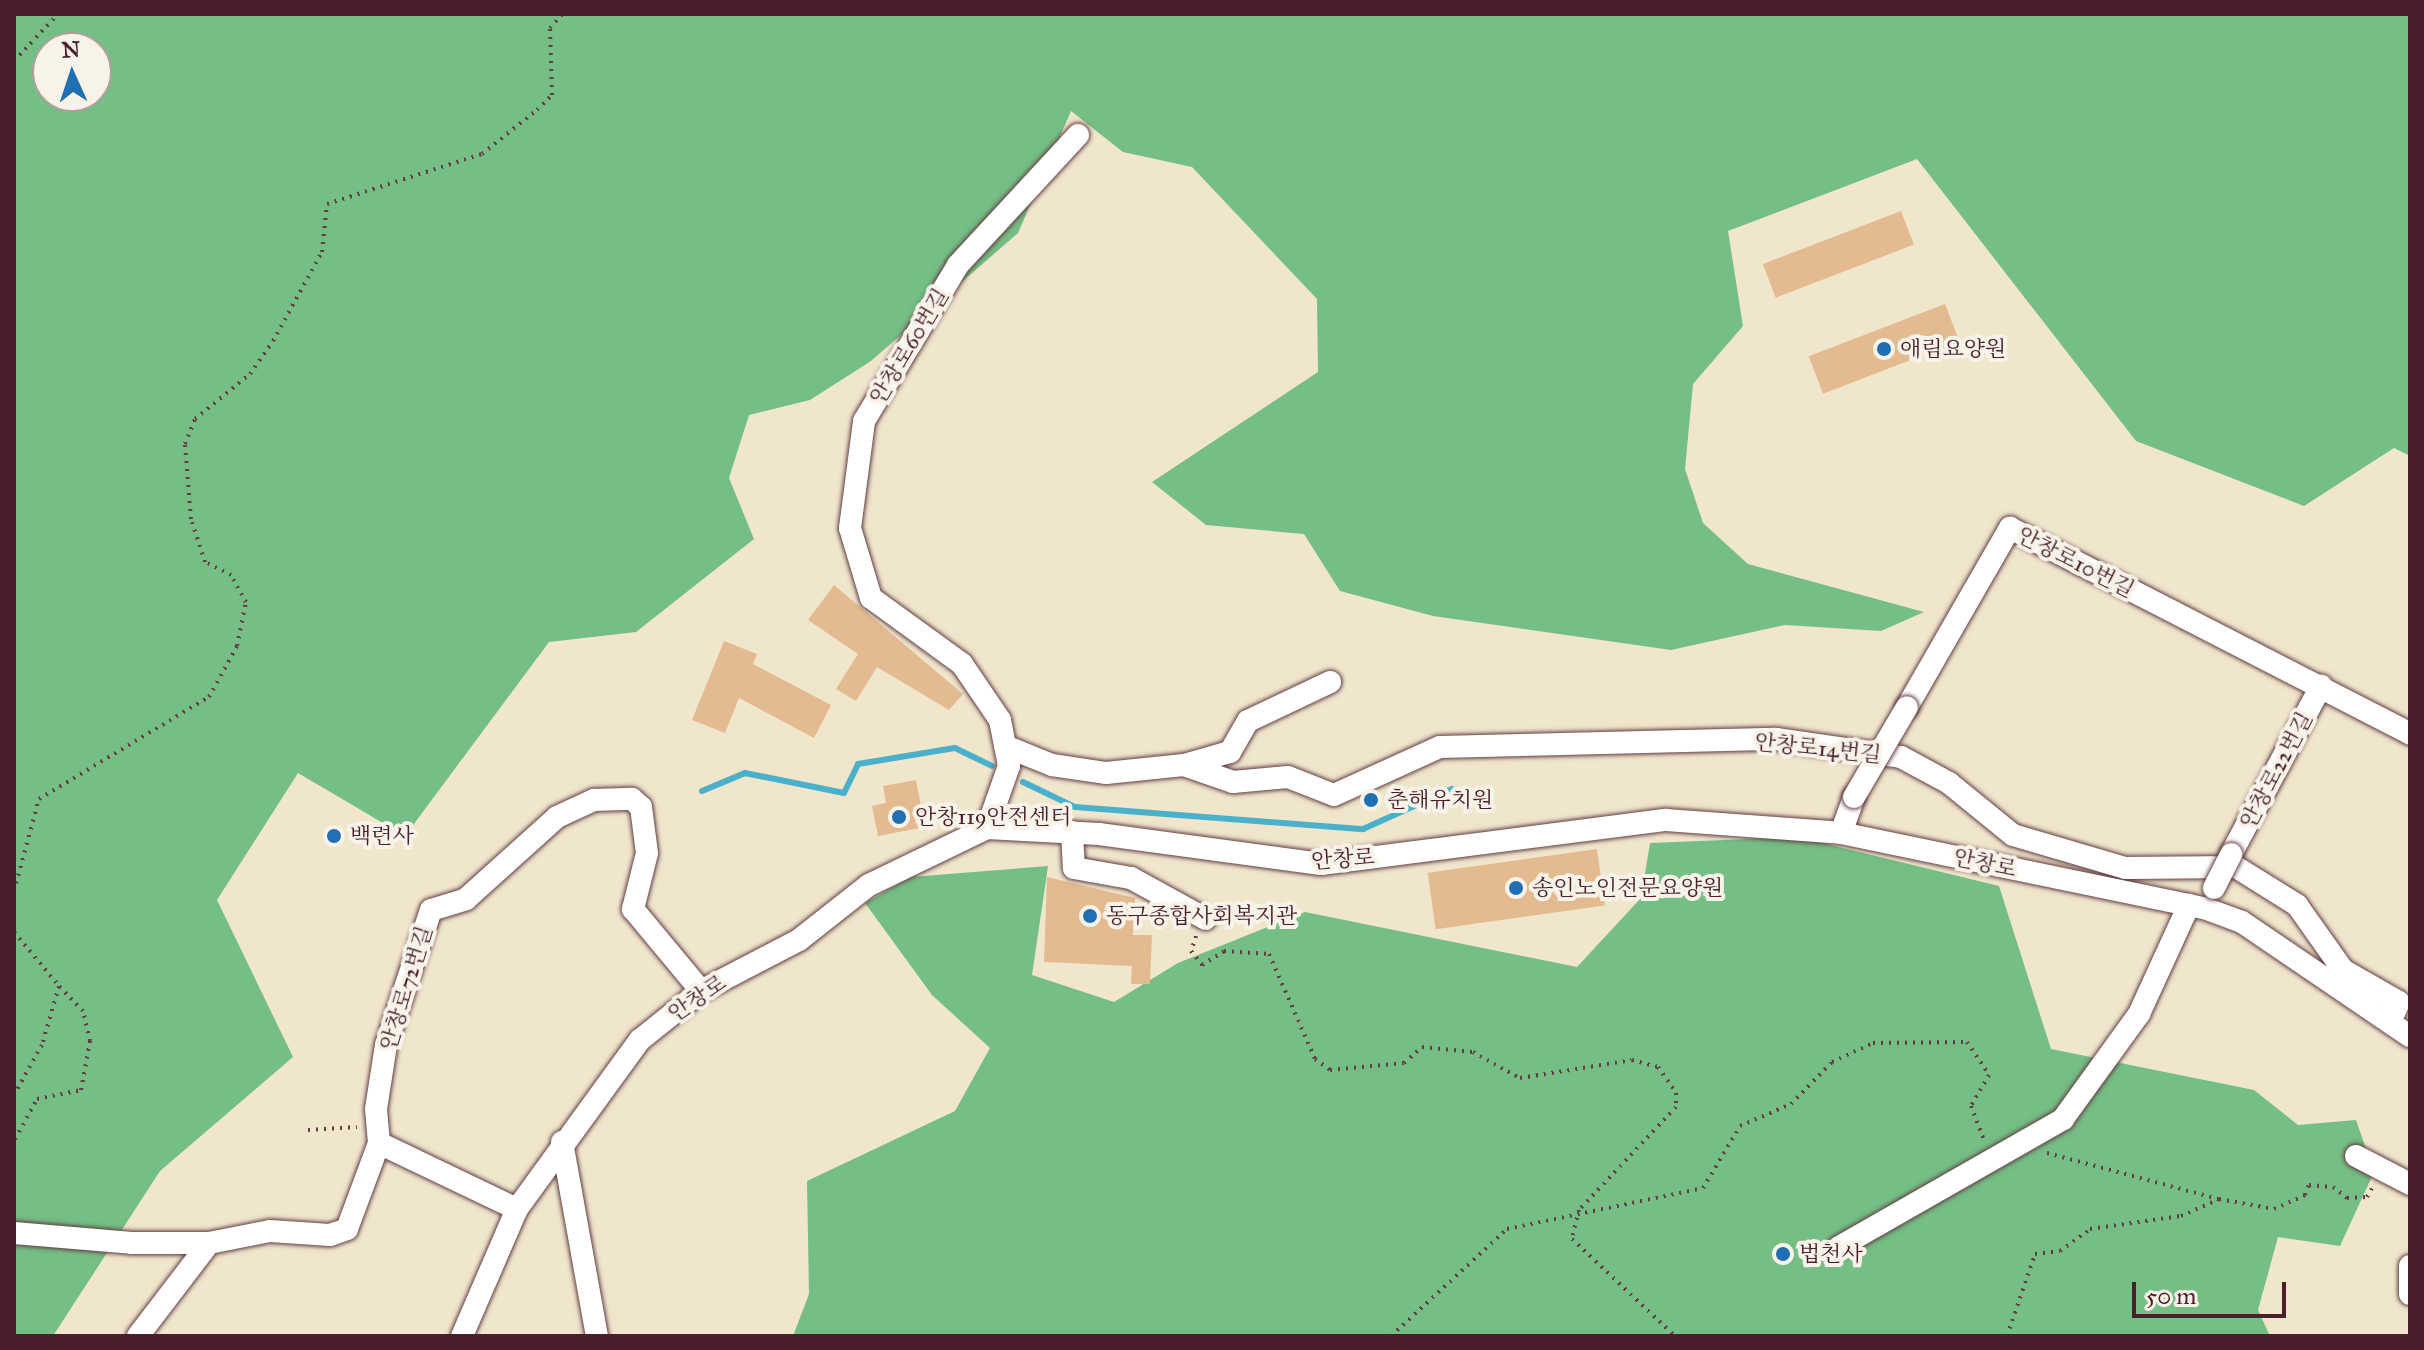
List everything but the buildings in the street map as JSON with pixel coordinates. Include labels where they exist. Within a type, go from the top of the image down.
[{"type":"street","name":"안창로60번길","points":[[987,828],[1009,766],[1000,720],[962,664],[871,598],[850,528],[864,421],[958,265],[1078,135]]},
{"type":"street","name":"안창로10번길","points":[[1841,833],[1854,797],[2010,528],[2410,734]]},
{"type":"street","points":[[1005,746],[1052,765],[1106,773],[1184,765],[1230,752],[1248,721],[1330,682]]},
{"type":"street","name":"안창로22번길","points":[[2196,907],[2214,888],[2321,686]]},
{"type":"street","name":"안창로14번길","points":[[1184,765],[1233,782],[1288,777],[1334,795],[1440,747],[1776,739],[1901,757],[1949,783],[2013,835],[2125,868],[2236,867],[2297,905],[2343,970],[2399,1002],[2390,1022]]},
{"type":"street","name":"안창로72번길","points":[[14,1233],[209,1243],[270,1231],[347,1229],[379,1143],[386,1045],[431,910],[466,899],[557,817],[594,800],[632,799],[641,807],[647,853],[633,909],[701,991]]},
{"type":"street","name":"안창로","points":[[462,1336],[489,1289],[517,1209],[562,1142],[640,1040],[701,991],[799,940],[869,885],[987,828],[1072,832],[1321,864],[1666,820],[1841,833],[2196,907],[2242,922],[2410,1036]]},
{"type":"street","points":[[1072,832],[1074,868],[1131,878],[1206,919]]},
{"type":"street","points":[[1839,1247],[2063,1119],[2147,1000],[2196,907]]},
{"type":"street","points":[[562,1142],[597,1336]]},
{"type":"street","points":[[379,1143],[517,1209]]},
{"type":"street","points":[[2356,1156],[2404,1180]]},
{"type":"street","points":[[138,1336],[209,1243]]},
{"type":"street","points":[[2410,1266],[2410,1294]]},
{"type":"path","points":[[14,61],[58,14]]},
{"type":"path","points":[[14,891],[39,799],[209,697],[232,659],[246,602],[231,575],[205,562],[191,519],[185,444],[195,419],[250,374],[273,341],[322,252],[327,204],[482,154],[537,110],[552,95],[550,28],[562,14]]},
{"type":"path","points":[[1206,919],[1191,951],[1202,965],[1224,951],[1269,954],[1315,1059],[1330,1070],[1404,1063],[1422,1047],[1473,1052],[1520,1078],[1632,1060],[1658,1067],[1676,1093],[1676,1107],[1579,1210],[1572,1239],[1580,1251],[1675,1336]]},
{"type":"path","points":[[14,932],[83,1011],[90,1041],[81,1090],[37,1099],[15,1139]]},
{"type":"path","points":[[14,1095],[42,1045],[59,986]]},
{"type":"path","points":[[1391,1336],[1498,1234],[1579,1210],[1703,1188],[1740,1126],[1791,1104],[1832,1062],[1873,1043],[1967,1042],[1989,1075],[1971,1106],[1974,1129],[2005,1150]]},
{"type":"path","points":[[308,1130],[354,1125],[379,1143]]},
{"type":"path","points":[[14,1126],[14,1177]]},
{"type":"path","points":[[2041,1153],[2219,1199],[2274,1209],[2305,1195],[2309,1185],[2367,1197],[2379,1174],[2404,1180]]},
{"type":"path","points":[[2007,1336],[2035,1254],[2060,1251],[2090,1229],[2181,1216],[2219,1199]]},
{"type":"green space","points":[[14,14],[2410,14],[2410,456],[2394,448],[2304,506],[2136,441],[1917,159],[1728,231],[1743,326],[1693,384],[1685,469],[1703,523],[1748,564],[1924,612],[1881,631],[1785,625],[1671,650],[1433,616],[1340,591],[1304,534],[1206,525],[1152,482],[1318,372],[1317,299],[1192,167],[1123,152],[1071,111],[1018,233],[871,361],[810,400],[749,415],[729,478],[754,539],[636,632],[549,642],[405,836],[298,773],[217,900],[293,1057],[160,1171],[53,1336],[14,1336]]},
{"type":"green space","points":[[1798,837],[1999,886],[2051,1049],[2254,1090],[2298,1125],[2356,1120],[2374,1172],[2340,1246],[2278,1237],[2258,1310],[2270,1336],[793,1336],[809,1294],[807,1181],[955,1111],[990,1048],[932,995],[865,903],[911,877],[1048,866],[1032,975],[1114,1002],[1178,963],[1305,912],[1577,967],[1641,898],[1650,843]]},
{"type":"waterway","points":[[702,791],[745,773],[844,793],[858,764],[955,748],[992,766]]},
{"type":"waterway","points":[[1023,782],[1075,807],[1363,829],[1452,789]]},
{"type":"place","name":"애림요양원","points":[[1884,349]]},
{"type":"place","name":"춘해유치원","points":[[1371,800]]},
{"type":"place","name":"안창119안전센터","points":[[899,817]]},
{"type":"place","name":"백련사","points":[[334,836]]},
{"type":"place","name":"송인노인전문요양원","points":[[1516,888]]},
{"type":"place","name":"동구종합사회복지관","points":[[1090,916]]},
{"type":"place","name":"법천사","points":[[1783,1254]]}]
